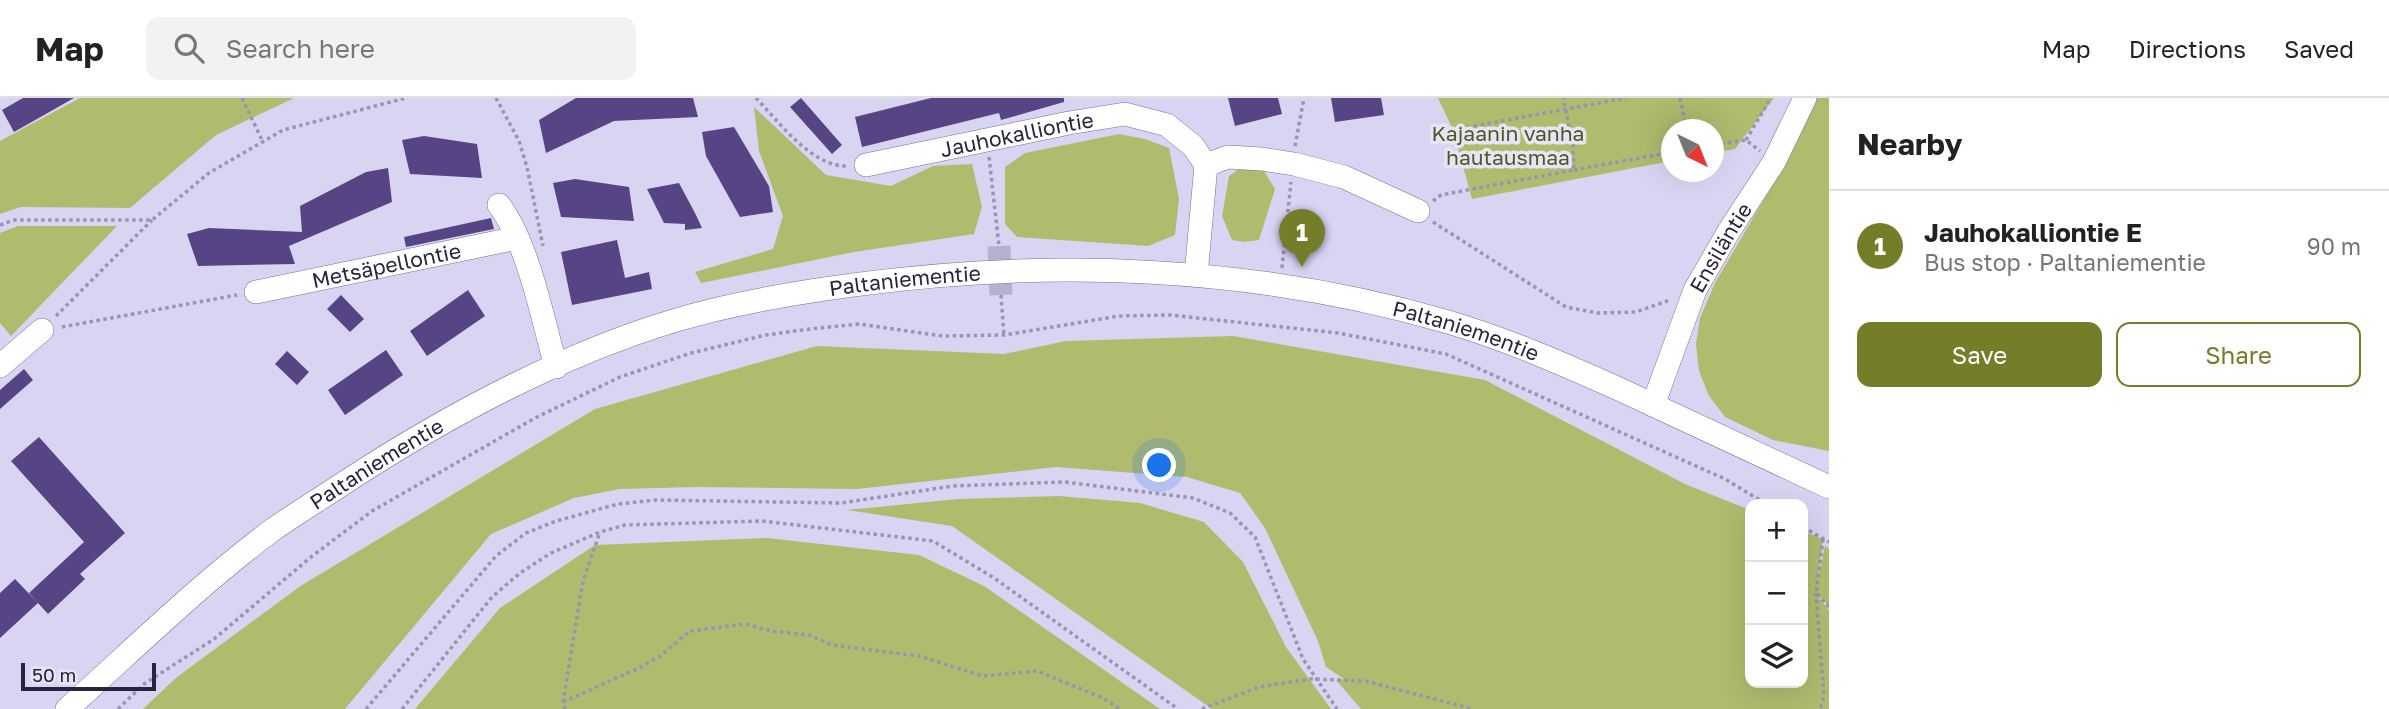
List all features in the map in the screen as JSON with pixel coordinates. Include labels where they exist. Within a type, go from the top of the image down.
[{"type":"street","name":"Ensiläntie","points":[[1653,405],[1695,290],[1774,162],[1805,98]]},
{"type":"street","name":"Jauhokalliontie","points":[[866,165],[1069,123],[1130,106],[1167,125],[1193,146],[1206,165]]},
{"type":"street","points":[[1196,275],[1206,165],[1228,157],[1294,164],[1344,177],[1418,211]]},
{"type":"street","points":[[499,205],[508,216],[517,238],[536,292],[556,367]]},
{"type":"street","name":"Metsäpellontie","points":[[256,292],[517,238]]},
{"type":"street","name":"Paltaniementie","points":[[67,709],[192,597],[272,531],[404,444],[481,402],[556,367],[671,322],[796,293],[894,279],[1034,270],[1114,271],[1196,275],[1280,284],[1368,300],[1453,323],[1553,359],[1829,488]]},
{"type":"street","points":[[0,366],[42,330]]},
{"type":"path","points":[[242,98],[263,141]]},
{"type":"path","points":[[42,330],[152,220],[209,173],[283,130],[406,98]]},
{"type":"path","points":[[496,98],[519,141],[543,249]]},
{"type":"path","points":[[756,98],[812,154],[835,166],[866,165]]},
{"type":"path","points":[[1280,284],[1296,132],[1304,98]]},
{"type":"path","points":[[1563,98],[1573,143],[1574,170]]},
{"type":"path","points":[[1453,130],[1626,98]]},
{"type":"path","points":[[1680,98],[1685,119]]},
{"type":"path","points":[[1724,143],[1745,139],[1771,98]]},
{"type":"path","points":[[1745,139],[1774,162]]},
{"type":"path","points":[[987,141],[999,246]]},
{"type":"path","points":[[1661,154],[1441,195],[1418,211],[1460,241],[1566,307],[1598,313],[1636,313],[1695,290]]},
{"type":"path","points":[[0,225],[14,220],[152,220]]},
{"type":"path","points":[[42,330],[256,292]]},
{"type":"path","points":[[1001,295],[1004,335]]},
{"type":"path","points":[[118,709],[144,684],[214,639],[311,557],[372,511],[535,418],[621,377],[691,353],[766,335],[810,328],[859,324],[943,336],[1004,335],[1119,316],[1170,315],[1338,333],[1447,354],[1725,479],[1758,499]]},
{"type":"path","points":[[366,709],[496,556],[526,533],[556,521],[618,505],[656,500],[841,503],[953,486],[1065,482],[1193,498],[1230,513],[1255,537],[1303,659],[1337,709]]},
{"type":"path","points":[[402,709],[492,597],[520,573],[551,553],[600,532],[625,525],[762,521],[933,541],[994,578],[1178,709]]},
{"type":"path","points":[[1808,530],[1829,542]]},
{"type":"path","points":[[565,709],[563,702],[583,581],[600,532]]},
{"type":"path","points":[[1820,709],[1824,696],[1816,593],[1823,539]]},
{"type":"path","points":[[1816,593],[1829,607]]},
{"type":"path","points":[[563,702],[639,668],[660,656],[690,631],[745,624],[771,631],[809,635],[832,645],[919,656],[983,676],[1037,671],[1102,698],[1120,709]]},
{"type":"path","points":[[1202,709],[1259,687],[1317,679],[1365,681],[1473,709]]},
{"type":"green space","points":[[80,98],[294,98],[216,135],[130,208],[21,207],[0,214],[0,141]]},
{"type":"green space","name":"Kajaanin vanha hautausmaa","points":[[1438,98],[1774,98],[1735,149],[1724,151],[1724,119],[1661,119],[1661,163],[1472,199],[1453,130]]},
{"type":"green space","points":[[1816,98],[1829,98],[1829,451],[1773,440],[1725,417],[1709,396],[1699,371],[1696,344],[1700,318],[1715,283],[1788,158]]},
{"type":"green space","points":[[754,107],[826,175],[891,186],[933,166],[972,164],[982,207],[974,234],[854,252],[701,283],[695,272],[773,249],[783,216],[759,151]]},
{"type":"green space","points":[[1119,134],[1145,139],[1169,148],[1179,199],[1175,235],[1148,246],[1017,237],[1005,224],[1005,167],[1025,153]]},
{"type":"green space","points":[[1243,166],[1264,171],[1275,189],[1259,240],[1245,242],[1232,240],[1222,216],[1229,176]]},
{"type":"green space","points":[[18,226],[117,226],[11,336],[0,323],[0,233]]},
{"type":"green space","points":[[1233,336],[1485,380],[1685,484],[1745,508],[1745,688],[1808,688],[1808,533],[1823,539],[1818,578],[1825,546],[1829,549],[1829,606],[1816,594],[1829,610],[1829,709],[1361,709],[1336,680],[1344,679],[1326,667],[1318,641],[1265,528],[1240,493],[1187,477],[1056,467],[857,489],[620,489],[574,498],[491,534],[345,709],[143,709],[177,677],[302,585],[595,409],[817,346],[1004,354],[1066,341]]},
{"type":"green space","points":[[1059,496],[1140,503],[1204,522],[1243,562],[1286,647],[1331,709],[1212,709],[952,526],[847,510],[958,499]]},
{"type":"green space","points":[[767,538],[919,555],[984,586],[1160,709],[415,709],[500,608],[595,545]]},
{"type":"building","points":[[23,98],[74,98],[14,132],[2,110]]},
{"type":"building","points":[[576,98],[693,98],[698,117],[614,121],[546,153],[539,120]]},
{"type":"building","points":[[801,98],[842,145],[832,154],[790,107]]},
{"type":"building","points":[[931,98],[1064,98],[1064,102],[1001,120],[999,113],[862,147],[855,117]]},
{"type":"building","points":[[1228,98],[1278,98],[1282,114],[1235,126]]},
{"type":"building","points":[[1331,98],[1381,98],[1384,115],[1335,122]]},
{"type":"building","points":[[734,127],[769,186],[773,212],[740,217],[706,156],[702,132]]},
{"type":"building","points":[[424,136],[477,144],[482,178],[410,174],[402,140]]},
{"type":"building","points":[[388,168],[392,202],[289,246],[295,264],[198,266],[187,234],[209,228],[302,232],[300,206],[366,172]]},
{"type":"building","points":[[575,179],[629,187],[634,221],[561,217],[553,183]]},
{"type":"building","points":[[679,183],[702,228],[685,230],[685,224],[664,223],[647,189]]},
{"type":"building","points":[[491,218],[494,229],[406,247],[404,237]]},
{"type":"building","points":[[617,240],[625,278],[649,272],[652,289],[572,305],[561,252]]},
{"type":"building","points":[[468,290],[485,316],[427,356],[410,331]]},
{"type":"building","points":[[341,295],[364,319],[350,332],[327,309]]},
{"type":"building","points":[[386,350],[403,375],[345,415],[328,390]]},
{"type":"building","points":[[287,351],[309,372],[297,385],[275,364]]},
{"type":"building","points":[[24,369],[33,380],[0,409],[0,390]]},
{"type":"building","points":[[39,437],[125,533],[80,574],[85,579],[48,614],[29,593],[84,542],[11,461]]},
{"type":"building","points":[[15,579],[38,603],[0,638],[0,593]]},
{"type":"tunnel","points":[[999,246],[1001,295]]},
{"type":"place","name":"Jauhokalliontie E","points":[[1302,267]]}]
